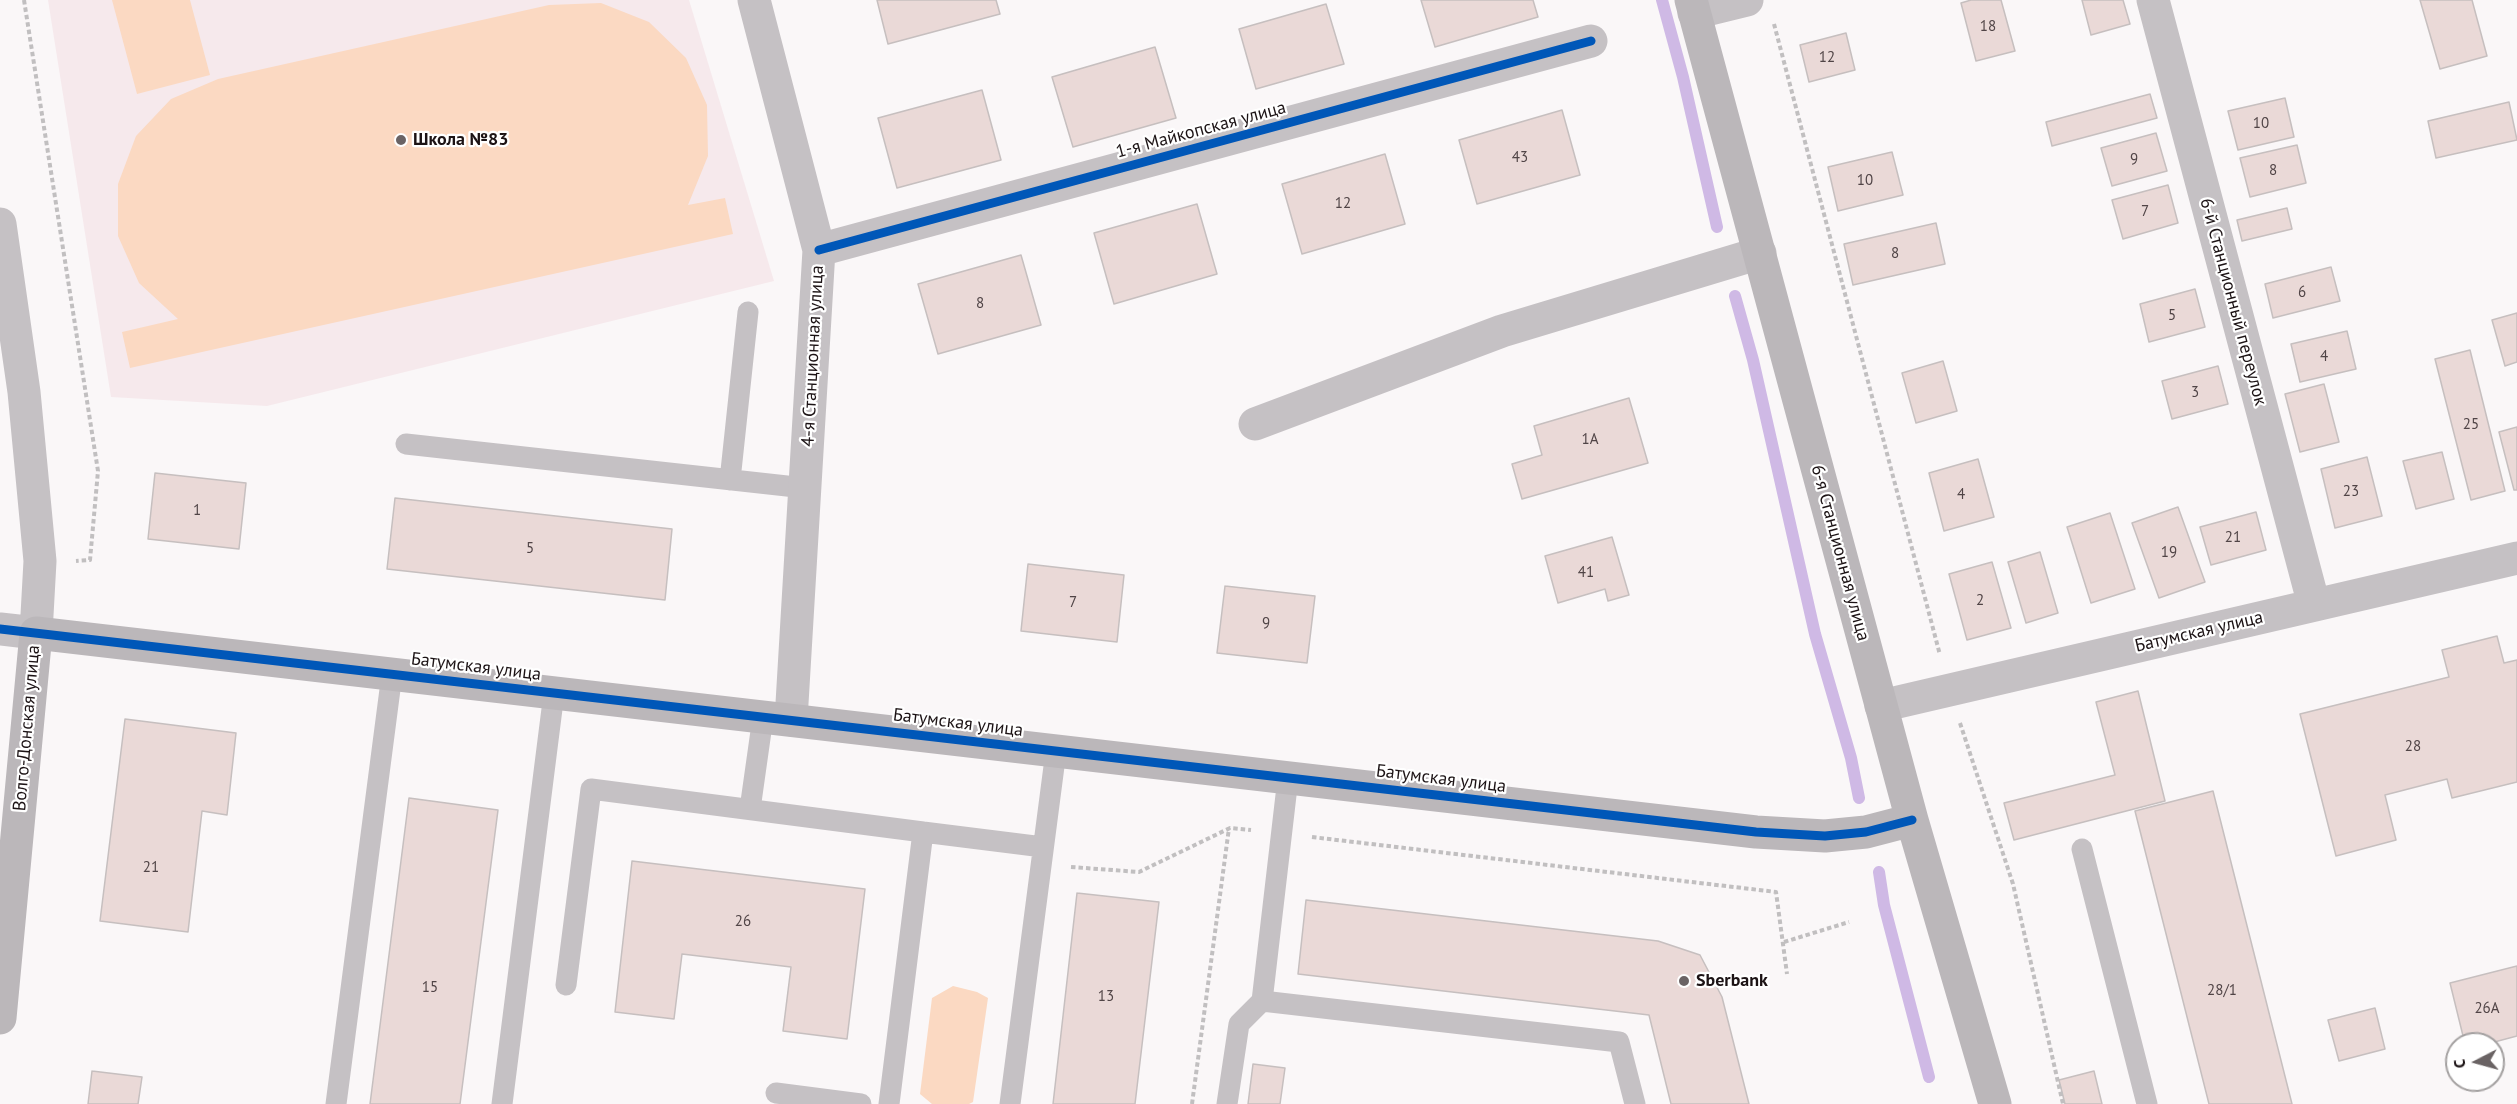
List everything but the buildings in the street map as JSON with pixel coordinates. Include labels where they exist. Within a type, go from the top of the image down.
[{"type":"street","name":"4-я Станционная улица","points":[[754,0],[819,250],[805,488],[777,719]]},
{"type":"street","points":[[1693,7],[1748,0]]},
{"type":"street","name":"6-й Станционный переулок","points":[[2152,0],[2314,605]]},
{"type":"street","name":"6-я Станционная улица","points":[[1693,7],[1912,820],[1995,1104]]},
{"type":"street","name":"1-я Майкопская улица","points":[[819,250],[1591,41]]},
{"type":"street","name":"Волго-Донская улица","points":[[0,224],[24,392],[40,561],[36,633],[0,1017]]},
{"type":"street","points":[[1255,424],[1502,331],[1760,253]]},
{"type":"street","name":"Батумская улица","points":[[1881,706],[2517,558]]},
{"type":"street","name":"Батумская улица","points":[[0,629],[1756,832],[1835,835],[1866,832],[1912,820]]},
{"type":"lane","points":[[730,480],[748,312]]},
{"type":"lane","points":[[406,444],[805,488]]},
{"type":"lane","points":[[336,1104],[392,674]]},
{"type":"lane","points":[[502,1104],[554,693]]},
{"type":"lane","points":[[750,809],[777,719]]},
{"type":"lane","points":[[1010,1104],[1056,751]]},
{"type":"lane","points":[[1227,1104],[1239,1024],[1262,1000],[1288,778]]},
{"type":"lane","points":[[566,985],[591,789],[923,831],[1042,856]]},
{"type":"lane","points":[[889,1104],[923,831]]},
{"type":"lane","points":[[2082,849],[2146,1104]]},
{"type":"lane","points":[[1262,1000],[1619,1042],[1635,1104]]},
{"type":"lane","points":[[776,1093],[861,1104]]},
{"type":"path","points":[[24,0],[98,471],[90,560],[40,561]]},
{"type":"path","points":[[1774,23],[1950,690],[2013,884],[2063,1104]]},
{"type":"path","points":[[1042,856],[1139,873],[1230,828],[1776,892],[1787,974]]},
{"type":"path","points":[[1192,1104],[1230,828]]},
{"type":"path","points":[[1784,942],[1849,922]]},
{"type":"shaded area","name":"Школа №83","points":[[48,0],[689,0],[774,281],[267,406],[111,397]]},
{"type":"shaded area","points":[[112,0],[190,0],[210,75],[137,94]]},
{"type":"shaded area","name":"Школа №83","points":[[601,3],[649,22],[686,58],[707,105],[708,156],[688,205],[725,198],[733,234],[130,368],[122,332],[178,319],[139,283],[118,236],[118,184],[136,136],[171,99],[218,79],[549,5]]},
{"type":"shaded area","points":[[953,986],[977,992],[988,998],[973,1102],[969,1104],[932,1104],[920,1094],[932,998]]},
{"type":"waterway","points":[[1662,0],[1683,77],[1717,227]]},
{"type":"waterway","points":[[1735,296],[1753,360],[1815,634],[1851,758],[1859,798]]},
{"type":"waterway","points":[[1879,872],[1884,905],[1929,1077]]},
{"type":"cycle path","points":[[819,250],[1591,41]]},
{"type":"cycle path","points":[[0,629],[1756,832],[1825,836],[1866,832],[1912,820]]},
{"type":"place","name":"Школа №83","points":[[401,140]]},
{"type":"place","name":"Sberbank","points":[[1684,981]]}]
